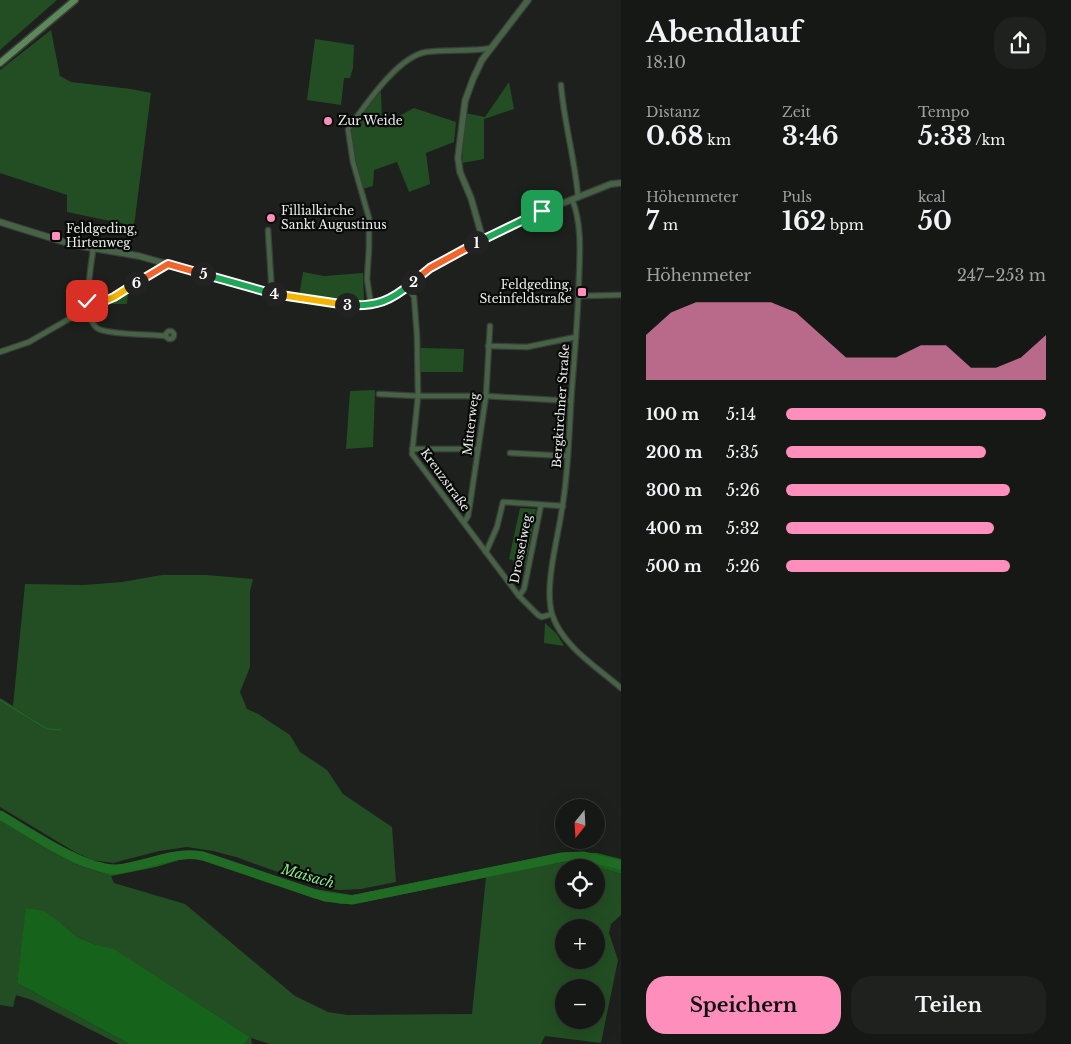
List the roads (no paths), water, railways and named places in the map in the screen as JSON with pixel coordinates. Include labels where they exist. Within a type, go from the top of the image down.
[{"type":"main road","points":[[0,63],[75,0]]},
{"type":"street","points":[[483,240],[471,198],[460,172],[458,158],[465,101],[479,66],[528,0]]},
{"type":"street","points":[[371,305],[367,279],[368,218],[353,162],[348,129],[390,75],[404,62],[423,52],[492,48]]},
{"type":"street","name":"Bergkirchner Straße","points":[[552,614],[550,583],[563,506],[579,296],[578,213],[575,198],[576,176],[562,102],[561,85]]},
{"type":"street","points":[[0,222],[74,245],[93,250],[139,256],[272,294],[331,304],[371,305],[396,296],[430,268],[528,217],[611,184],[621,183]]},
{"type":"street","points":[[268,230],[272,294]]},
{"type":"street","points":[[93,250],[87,301],[93,323],[98,328],[108,331],[166,336]]},
{"type":"street","points":[[0,352],[29,342],[88,308],[114,297],[168,264]]},
{"type":"street","name":"Kreuzstraße","points":[[408,287],[414,297],[416,312],[418,396],[412,454],[519,596],[538,615],[542,617],[552,614]]},
{"type":"street","points":[[579,296],[621,295]]},
{"type":"street","name":"Mitterweg","points":[[464,522],[468,516],[486,396],[490,326]]},
{"type":"street","points":[[488,346],[527,347],[576,337]]},
{"type":"street","points":[[379,394],[486,396],[571,401]]},
{"type":"street","points":[[412,449],[478,449]]},
{"type":"street","points":[[510,453],[568,456]]},
{"type":"street","points":[[486,552],[497,527],[503,502],[563,506]]},
{"type":"street","name":"Drosselweg","points":[[519,596],[524,589],[541,505]]},
{"type":"street","points":[[552,614],[559,629],[569,642],[621,688]]},
{"type":"waterway","points":[[0,700],[47,729],[61,730]]},
{"type":"waterway","name":"Maisach","points":[[0,815],[57,849],[103,868],[126,868],[167,857],[198,855],[325,897],[352,900],[562,857],[583,856],[621,865]]},
{"type":"place","name":"Zur Weide","points":[[328,121]]},
{"type":"place","name":"Fillialkirche Sankt Augustinus","points":[[271,218]]},
{"type":"place","name":"Feldgeding, Hirtenweg","points":[[56,236]]},
{"type":"place","name":"Feldgeding, Steinfeldstraße","points":[[582,292]]}]
